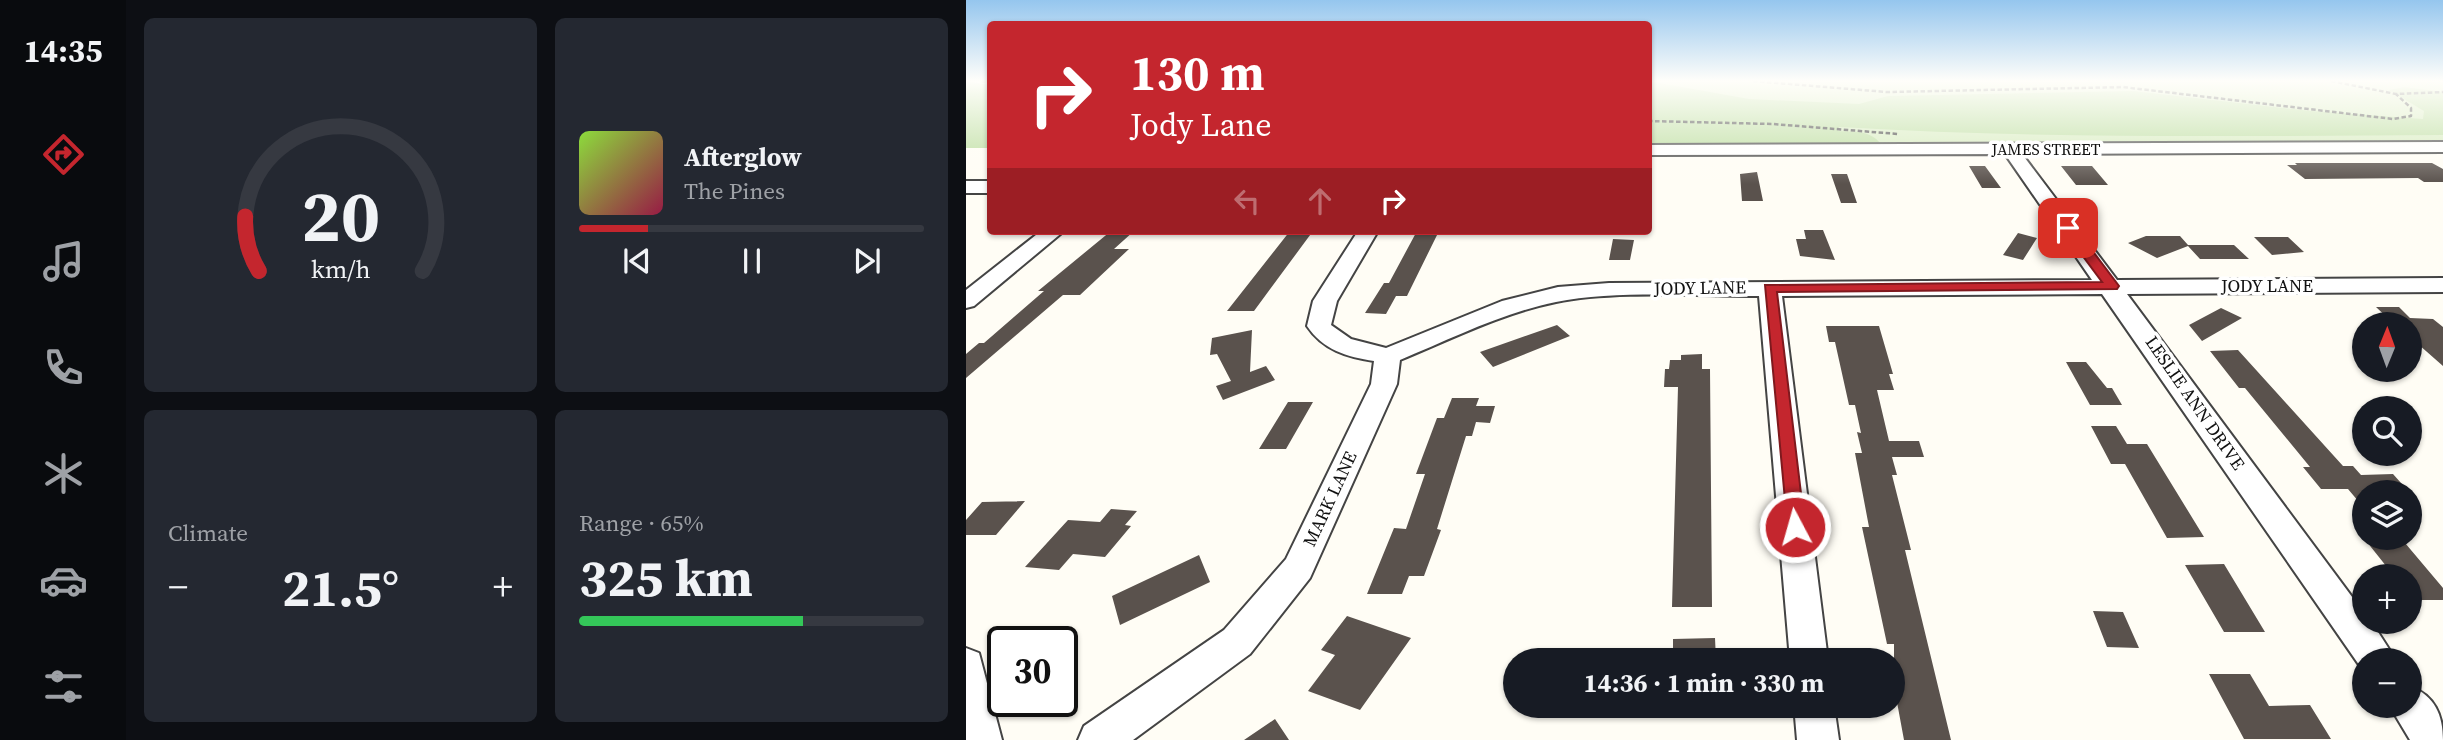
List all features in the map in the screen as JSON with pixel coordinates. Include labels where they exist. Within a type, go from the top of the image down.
[{"type":"street","name":"JAMES STREET","points":[[1652,150],[2443,147]]},
{"type":"street","name":"LESLIE ANN DRIVE","points":[[2010,149],[2112,286],[2368,648]]},
{"type":"street","points":[[966,187],[987,187]]},
{"type":"street","points":[[966,301],[1049,235]]},
{"type":"street","points":[[1366,235],[1325,301],[1320,326],[1330,340],[1351,350],[1388,356]]},
{"type":"street","name":"JODY LANE","points":[[1388,356],[1510,306],[1558,294],[1609,290],[2443,285]]},
{"type":"street","points":[[1770,288],[1808,648]]},
{"type":"street","name":"MARK LANE","points":[[1099,740],[1237,642],[1298,568],[1384,384],[1388,356]]},
{"type":"street","points":[[966,665],[981,740]]},
{"type":"street","points":[[1815,718],[1818,740]]},
{"type":"street","points":[[2418,718],[2434,740]]},
{"type":"path","points":[[2364,116],[2393,119],[2411,116]]},
{"type":"green space","points":[[966,116],[987,116],[987,148],[966,148]]},
{"type":"green space","points":[[1652,116],[2443,116],[2443,147],[1652,148]]},
{"type":"green space","points":[[1652,116],[2374,116],[2423,119],[2423,116],[2443,116],[2443,135],[2065,135],[1839,127],[1838,131],[1858,132],[1874,137],[1883,147],[1652,148]]},
{"type":"building","points":[[2295,163],[2432,163],[2443,169],[2443,182],[2424,182],[2418,178],[2305,179],[2287,165],[2297,165]]},
{"type":"building","points":[[1969,166],[1985,166],[2001,188],[1982,188]]},
{"type":"building","points":[[2061,166],[2092,166],[2108,185],[2076,185]]},
{"type":"building","points":[[1757,172],[1763,201],[1742,201],[1740,174]]},
{"type":"building","points":[[1831,174],[1847,174],[1857,203],[1841,203]]},
{"type":"building","points":[[1804,230],[1823,230],[1835,260],[1800,256],[1796,239],[1806,239]]},
{"type":"building","points":[[2018,233],[2037,238],[2023,260],[2003,255]]},
{"type":"building","points":[[1106,235],[1130,235],[1114,249],[1129,249],[1080,295],[1063,295],[966,378],[966,354],[979,343],[984,343],[1044,291],[1038,291]]},
{"type":"building","points":[[1287,235],[1310,235],[1254,311],[1227,311]]},
{"type":"building","points":[[1415,235],[1437,235],[1407,296],[1396,296],[1386,314],[1365,313],[1384,283],[1389,283]]},
{"type":"building","points":[[2146,236],[2180,236],[2188,245],[2234,245],[2249,259],[2200,259],[2188,246],[2157,258],[2128,243]]},
{"type":"building","points":[[2254,237],[2288,237],[2304,252],[2272,255]]},
{"type":"building","points":[[1613,239],[1634,240],[1630,260],[1609,260]]},
{"type":"building","points":[[2376,307],[2399,307],[2404,312],[2381,312]]},
{"type":"building","points":[[2221,308],[2242,318],[2202,341],[2189,325]]},
{"type":"building","points":[[2422,319],[2433,319],[2443,327],[2443,366],[2422,348]]},
{"type":"building","points":[[1557,325],[1570,336],[1493,367],[1480,352]]},
{"type":"building","points":[[1826,326],[1879,326],[1893,374],[1889,374],[1894,390],[1877,390],[1889,441],[1919,441],[1924,457],[1892,457],[1897,475],[1892,475],[1911,550],[1905,550],[1951,740],[1904,740],[1900,718],[1905,718],[1905,648],[1894,648],[1894,644],[1887,644],[1862,527],[1869,527],[1855,453],[1862,453],[1857,432],[1861,433],[1855,405],[1849,405],[1835,342],[1829,342]]},
{"type":"building","points":[[1252,330],[1250,372],[1266,366],[1275,380],[1223,400],[1216,386],[1231,381],[1217,354],[1210,355],[1212,338]]},
{"type":"building","points":[[2238,350],[2343,466],[2353,466],[2361,475],[2393,474],[2398,480],[2352,480],[2352,494],[2348,489],[2321,489],[2303,467],[2310,467],[2245,388],[2239,388],[2210,351]]},
{"type":"building","points":[[1702,354],[1702,369],[1710,369],[1712,607],[1672,607],[1678,387],[1664,387],[1665,369],[1669,369],[1670,360],[1681,360],[1681,355]]},
{"type":"building","points":[[2066,362],[2086,362],[2107,388],[2112,388],[2122,405],[2090,405]]},
{"type":"building","points":[[1452,398],[1479,398],[1476,406],[1495,406],[1490,423],[1476,422],[1472,436],[1466,436],[1437,529],[1441,530],[1424,576],[1409,576],[1402,594],[1367,594],[1394,528],[1406,529],[1425,474],[1416,474],[1437,418],[1444,418]]},
{"type":"building","points":[[1288,402],[1313,402],[1286,449],[1259,449]]},
{"type":"building","points":[[2091,426],[2116,426],[2127,444],[2147,444],[2204,537],[2167,538],[2125,464],[2111,464]]},
{"type":"building","points":[[1025,501],[996,535],[966,535],[966,520],[982,502]]},
{"type":"building","points":[[1111,509],[1137,511],[1125,525],[1131,526],[1105,557],[1073,554],[1059,570],[1025,567],[1068,520],[1100,522]]},
{"type":"building","points":[[2373,550],[2411,550],[2443,588],[2443,600],[2422,600],[2422,564],[2384,564]]},
{"type":"building","points":[[1199,555],[1210,582],[1120,625],[1112,596]]},
{"type":"building","points":[[2224,564],[2265,632],[2224,632],[2185,565]]},
{"type":"building","points":[[2093,611],[2123,612],[2139,648],[2107,647]]},
{"type":"building","points":[[1347,616],[1411,638],[1360,710],[1308,691],[1335,655],[1321,650]]},
{"type":"building","points":[[1715,638],[1715,648],[1673,648],[1673,639]]},
{"type":"building","points":[[2209,674],[2250,674],[2269,706],[2310,705],[2331,739],[2244,739]]},
{"type":"building","points":[[1275,719],[1289,740],[1244,740]]},
{"type":"route","points":[[1795,527],[1770,288],[2112,286],[2068,228]]}]
